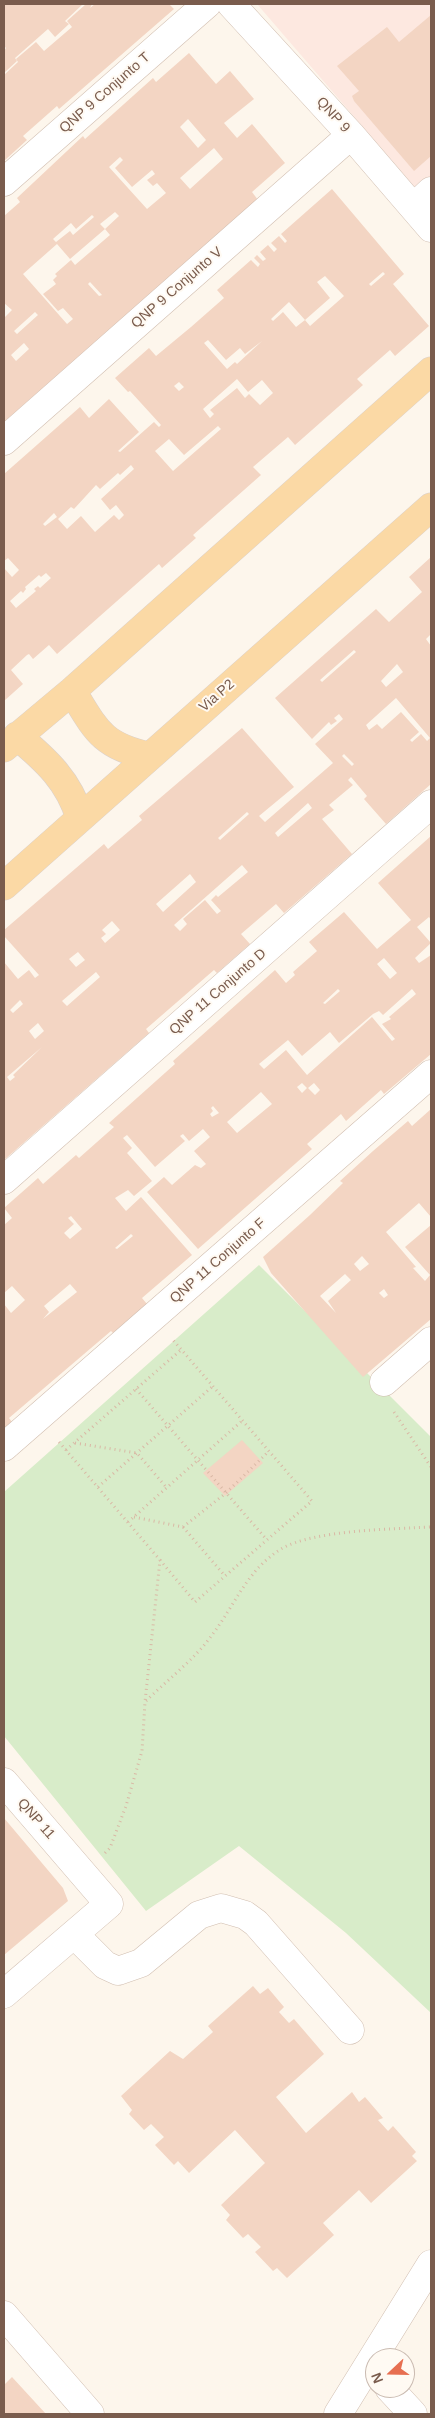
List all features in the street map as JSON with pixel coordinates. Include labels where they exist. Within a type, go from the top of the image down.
[{"type":"main road","points":[[80,818],[67,785],[47,760],[10,742],[72,691],[431,371]]},
{"type":"main road","name":"Via P2","points":[[4,886],[431,507]]},
{"type":"main road","points":[[72,691],[92,724],[110,743],[124,750],[149,756]]},
{"type":"street","name":"QNP 9 Conjunto T","points":[[4,182],[207,4]]},
{"type":"street","name":"QNP 9","points":[[231,4],[351,135],[423,199],[431,228]]},
{"type":"street","name":"QNP 9 Conjunto V","points":[[4,441],[351,135]]},
{"type":"street","name":"QNP 11 Conjunto D","points":[[4,1180],[431,804]]},
{"type":"street","name":"QNP 11 Conjunto F","points":[[4,1447],[431,1074]]},
{"type":"street","points":[[384,1382],[431,1341]]},
{"type":"street","name":"QNP 11","points":[[4,1782],[109,1904],[74,1934]]},
{"type":"street","points":[[4,1994],[74,1934],[105,1965],[118,1971],[141,1963],[199,1915],[221,1908],[245,1915],[256,1923],[350,2030]]},
{"type":"street","points":[[384,2348],[431,2264]]},
{"type":"street","points":[[4,2315],[90,2414]]},
{"type":"street","points":[[338,2414],[365,2378]]},
{"type":"street","points":[[398,2398],[413,2414]]},
{"type":"path","points":[[59,1442],[195,1602],[312,1500],[173,1340]]},
{"type":"path","points":[[66,1450],[182,1349]]},
{"type":"path","points":[[384,1382],[384,1394],[431,1467]]},
{"type":"path","points":[[98,1487],[213,1386]]},
{"type":"path","points":[[136,1389],[267,1540]]},
{"type":"path","points":[[128,1522],[243,1420]]},
{"type":"path","points":[[75,1443],[137,1452],[166,1488]]},
{"type":"path","points":[[183,1527],[226,1493],[270,1451]]},
{"type":"path","points":[[134,1517],[183,1527],[225,1576]]},
{"type":"path","points":[[145,1702],[212,1636],[243,1585],[259,1566],[282,1549],[305,1540],[373,1530],[431,1527]]},
{"type":"path","points":[[75,1865],[110,1848],[126,1806],[142,1751],[145,1702],[160,1560]]},
{"type":"shaded area","points":[[257,4],[431,4],[431,206]]},
{"type":"green space","points":[[259,1265],[431,1437],[431,2013],[346,1933],[239,1846],[146,1911],[4,1736],[4,1492]]},
{"type":"building","points":[[4,4],[83,4],[65,21],[69,24],[55,37],[48,29],[15,58],[17,61],[4,73],[4,51],[6,48],[4,46]]},
{"type":"building","points":[[86,4],[92,4],[90,8],[95,4],[169,4],[174,9],[59,109],[57,106],[23,136],[27,140],[4,161],[4,75],[18,62],[16,59],[36,42],[44,51],[72,27],[67,21]]},
{"type":"building","points":[[431,15],[431,156],[414,171],[354,101],[352,96],[359,91],[337,66],[387,27],[399,42]]},
{"type":"building","points":[[189,53],[216,84],[230,71],[254,99],[224,123],[237,138],[252,124],[285,163],[252,192],[258,200],[56,379],[20,408],[23,410],[4,427],[4,318],[12,310],[4,303],[4,216],[20,202],[17,198],[83,136],[85,139],[153,78],[156,82]],"holes":[[[188,119],[206,140],[198,148],[180,127]],[[214,148],[223,159],[190,189],[180,178]],[[120,157],[123,160],[115,168],[132,187],[152,170],[155,174],[147,180],[153,186],[157,183],[166,193],[147,209],[109,167]],[[115,212],[119,216],[105,229],[100,224]],[[92,215],[94,217],[73,235],[70,231],[56,242],[53,239],[71,223],[76,229]],[[105,229],[110,235],[75,265],[71,260],[55,274],[57,276],[53,280],[56,284],[43,294],[58,311],[63,308],[73,319],[67,324],[23,274],[57,244],[70,259]],[[90,282],[102,295],[99,296],[88,284]],[[35,312],[38,315],[17,334],[14,331]],[[24,343],[29,349],[16,361],[11,355]]]},
{"type":"building","points":[[332,189],[404,274],[393,284],[429,326],[395,356],[390,350],[357,379],[363,385],[295,445],[288,437],[253,467],[261,475],[193,535],[196,538],[162,568],[159,564],[57,654],[49,645],[33,659],[29,654],[27,655],[11,670],[23,684],[4,701],[4,568],[12,577],[19,570],[8,558],[4,561],[4,474],[80,407],[89,418],[109,399],[139,432],[118,451],[120,452],[154,422],[159,427],[161,425],[130,391],[128,392],[115,378],[149,348],[156,356],[191,327],[224,298],[217,290],[251,260],[258,267],[260,264],[254,258],[257,255],[263,261],[266,259],[260,252],[268,245],[274,252],[277,249],[271,243],[279,236],[285,243],[287,241],[281,234]],"holes":[[[383,272],[385,274],[371,286],[369,284]],[[325,276],[344,296],[310,326],[305,320],[330,298],[317,282]],[[289,302],[305,320],[296,327],[283,312],[273,321],[271,319]],[[208,340],[226,360],[240,348],[245,354],[262,341],[237,364],[235,362],[227,369],[204,343]],[[237,379],[248,392],[262,380],[273,393],[260,405],[249,394],[245,398],[237,388],[210,410],[214,414],[210,418],[203,409]],[[179,382],[184,387],[179,391],[174,386]],[[218,426],[221,429],[173,471],[155,451],[169,439],[184,455]],[[131,465],[134,469],[101,499],[110,510],[116,505],[124,515],[119,520],[114,515],[95,532],[81,516],[67,529],[58,519],[71,507],[74,509],[96,485],[100,489],[118,473],[120,475]],[[54,513],[57,517],[45,526],[43,524]],[[46,573],[51,578],[40,588],[38,586],[34,589],[36,591],[16,608],[10,601],[21,591],[23,593],[26,589],[25,587],[39,575],[41,577]]]},
{"type":"building","points":[[431,557],[431,634],[426,639],[431,646],[431,784],[386,824],[364,799],[367,796],[351,777],[348,780],[353,785],[329,805],[334,810],[322,819],[352,854],[284,913],[276,904],[241,934],[250,944],[217,973],[214,970],[146,1029],[149,1033],[4,1160],[4,962],[18,979],[29,970],[35,978],[39,975],[4,936],[4,930],[104,844],[108,849],[142,820],[139,816],[242,728],[294,787],[259,816],[265,822],[333,763],[315,744],[343,719],[339,714],[334,718],[337,721],[331,725],[329,722],[312,739],[275,698],[376,609],[389,622],[422,592],[409,577]],"holes":[[[354,650],[356,652],[322,682],[320,680]],[[397,664],[403,672],[386,687],[381,681]],[[396,698],[430,738],[427,741],[421,734],[412,742],[410,740],[419,732],[401,712],[382,729],[377,724],[369,730],[366,725]],[[344,754],[354,764],[352,766],[342,756]],[[308,803],[312,808],[278,837],[275,833]],[[247,812],[249,814],[220,840],[218,838]],[[242,865],[248,872],[218,897],[216,895],[211,900],[221,911],[217,914],[205,900],[183,919],[187,924],[180,931],[174,925]],[[190,874],[196,882],[163,912],[156,904]],[[112,921],[120,930],[105,943],[101,938],[106,934],[102,930]],[[78,952],[85,960],[76,967],[69,959]],[[96,972],[100,977],[67,1006],[62,1001]],[[20,1000],[23,1004],[13,1013],[10,1010]],[[38,1023],[44,1031],[35,1039],[29,1031]],[[42,1047],[13,1075],[15,1077],[10,1081],[7,1077]]]},
{"type":"building","points":[[431,836],[431,920],[429,917],[417,927],[431,943],[415,958],[419,963],[431,955],[431,1054],[384,1094],[381,1090],[346,1121],[341,1114],[307,1144],[312,1149],[198,1249],[147,1192],[164,1177],[172,1185],[195,1165],[201,1168],[206,1164],[194,1151],[210,1137],[203,1129],[189,1141],[183,1134],[180,1136],[185,1141],[155,1167],[127,1135],[123,1138],[132,1148],[127,1153],[152,1181],[134,1196],[128,1190],[115,1198],[126,1211],[141,1197],[192,1255],[142,1298],[147,1304],[113,1333],[111,1331],[9,1418],[12,1422],[4,1430],[4,1304],[11,1313],[25,1300],[12,1286],[4,1293],[4,1225],[12,1218],[4,1208],[38,1178],[43,1184],[76,1155],[79,1158],[114,1127],[109,1123],[175,1064],[173,1061],[275,970],[286,983],[295,975],[293,972],[317,951],[309,942],[344,912],[377,949],[411,920],[378,883]],"holes":[[[384,958],[397,973],[390,979],[377,964]],[[338,989],[340,991],[325,1004],[323,1003]],[[412,989],[416,994],[389,1017],[391,1019],[382,1024],[395,1039],[392,1041],[372,1017],[307,1075],[286,1050],[264,1069],[259,1064],[288,1040],[302,1056],[330,1032],[339,1043],[379,1011],[383,1015]],[[302,1083],[307,1088],[302,1093],[297,1087]],[[314,1083],[320,1090],[315,1095],[308,1088]],[[261,1092],[272,1104],[237,1133],[227,1122]],[[213,1106],[219,1113],[212,1117],[210,1114],[213,1111],[211,1108]],[[71,1216],[82,1229],[70,1239],[64,1233],[74,1224],[68,1218]],[[131,1234],[133,1236],[117,1249],[115,1248]],[[70,1284],[77,1292],[43,1319],[49,1312],[44,1306]]]},
{"type":"building","points":[[431,1109],[431,1217],[419,1203],[386,1232],[416,1267],[413,1268],[425,1281],[430,1275],[405,1247],[431,1225],[431,1319],[363,1377],[271,1273],[263,1257],[310,1215],[343,1183],[340,1181],[373,1151],[408,1121],[412,1126]],"holes":[[[362,1256],[369,1264],[360,1271],[354,1264]],[[345,1274],[351,1280],[328,1301],[336,1313],[320,1296]],[[384,1289],[388,1295],[384,1298],[379,1293]]]},
{"type":"building","points":[[242,1440],[263,1463],[225,1496],[203,1473]]},
{"type":"building","points":[[4,1818],[63,1888],[68,1901],[4,1955]]},
{"type":"building","points":[[253,1986],[260,1994],[268,1988],[284,2007],[279,2012],[289,2023],[294,2019],[324,2054],[276,2097],[306,2133],[352,2092],[359,2102],[365,2097],[383,2118],[378,2120],[388,2131],[393,2126],[416,2152],[412,2156],[417,2161],[371,2203],[359,2190],[323,2223],[334,2235],[287,2278],[277,2268],[273,2271],[255,2252],[261,2247],[248,2234],[243,2238],[226,2220],[230,2215],[221,2205],[265,2163],[235,2130],[189,2173],[178,2161],[174,2165],[155,2145],[164,2137],[151,2124],[144,2130],[129,2114],[132,2110],[121,2096],[170,2051],[183,2059],[213,2032],[208,2026]]},
{"type":"building","points":[[12,2377],[46,2414],[4,2414],[4,2385]]}]
